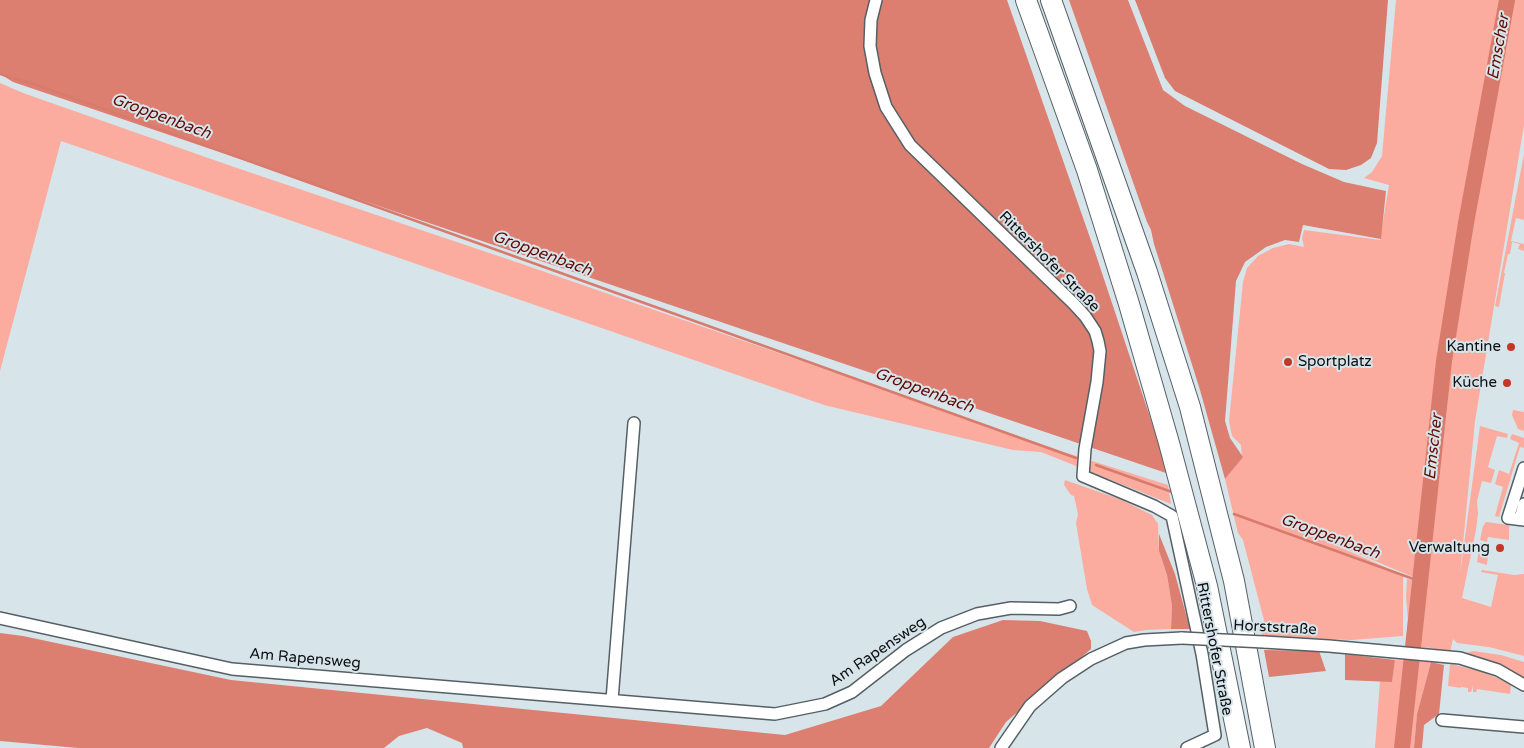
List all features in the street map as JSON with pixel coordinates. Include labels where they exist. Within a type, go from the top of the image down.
[{"type":"highway","points":[[1026,0],[1087,170],[1167,434],[1208,586],[1240,748]]},
{"type":"highway","points":[[1051,0],[1147,272],[1190,407],[1234,581],[1265,748]]},
{"type":"street","name":"Rittershofer Straße","points":[[876,0],[871,20],[870,46],[875,73],[886,107],[910,145],[1073,303],[1095,331],[1098,341],[1099,359],[1097,382],[1085,449],[1083,476],[1154,506],[1172,516],[1202,654],[1215,735],[1189,747]]},
{"type":"street","points":[[612,700],[634,424]]},
{"type":"street","points":[[1524,468],[1508,518],[1522,520],[1524,504]]},
{"type":"street","name":"Am Rapensweg","points":[[0,618],[232,668],[775,714],[825,704],[852,692],[906,650],[934,633],[977,614],[1011,608],[1059,608],[1070,606]]},
{"type":"street","name":"Horststraße","points":[[1001,748],[1030,706],[1062,678],[1091,659],[1126,644],[1144,640],[1182,638],[1264,642],[1460,658],[1487,666],[1524,685]]},
{"type":"street","points":[[1442,720],[1524,727]]},
{"type":"shaded area","points":[[0,0],[1007,0],[1095,252],[1169,474],[13,82],[0,74]]},
{"type":"shaded area","points":[[1069,0],[1128,0],[1163,90],[1185,106],[1302,164],[1344,182],[1386,191],[1381,239],[1303,225],[1299,242],[1285,240],[1266,247],[1245,262],[1236,281],[1225,421],[1230,438],[1243,457],[1225,479],[1151,230]]},
{"type":"shaded area","points":[[1135,0],[1388,0],[1377,143],[1371,158],[1361,165],[1346,170],[1329,169],[1175,91],[1165,78]]},
{"type":"shaded area","points":[[1396,0],[1524,0],[1524,125],[1475,421],[1460,574],[1480,426],[1508,434],[1507,438],[1497,436],[1488,467],[1495,470],[1491,483],[1482,481],[1477,501],[1476,530],[1462,598],[1491,607],[1498,575],[1481,572],[1482,570],[1514,575],[1524,574],[1524,656],[1489,647],[1457,643],[1453,639],[1450,653],[1420,647],[1425,582],[1299,529],[1403,575],[1403,636],[1351,640],[1261,636],[1265,624],[1243,540],[1238,533],[1225,479],[1242,457],[1241,445],[1232,436],[1229,421],[1243,282],[1247,268],[1258,256],[1273,248],[1289,244],[1304,247],[1302,238],[1304,230],[1380,240],[1389,185],[1364,178],[1372,172],[1382,156]]},
{"type":"shaded area","points":[[0,83],[23,93],[231,166],[519,263],[1064,452],[1168,485],[1171,504],[1041,452],[1013,450],[824,405],[61,141],[0,371]]},
{"type":"shaded area","points":[[1524,154],[1524,220],[1516,218],[1511,241],[1524,244],[1524,251],[1518,249],[1520,244],[1512,242],[1504,273],[1499,307],[1495,306]]},
{"type":"shaded area","points":[[1513,410],[1524,412],[1524,431],[1518,429],[1512,415]]},
{"type":"shaded area","points":[[1512,434],[1524,438],[1524,448],[1520,447],[1499,517],[1495,516],[1503,487],[1495,484],[1499,470],[1509,474],[1519,443],[1510,439]]},
{"type":"shaded area","points":[[1065,480],[1122,500],[1152,515],[1158,524],[1159,551],[1167,575],[1172,606],[1171,629],[1134,632],[1092,605],[1087,589],[1076,523],[1078,514],[1074,496],[1071,495],[1064,485]]},
{"type":"shaded area","points":[[1486,522],[1509,525],[1509,540],[1488,537],[1487,542],[1480,540],[1483,526]]},
{"type":"shaded area","points":[[1159,534],[1175,574],[1190,629],[1171,629],[1172,606],[1167,575],[1159,551]]},
{"type":"shaded area","points":[[1480,543],[1487,544],[1485,555],[1488,555],[1487,565],[1477,562]]},
{"type":"shaded area","points":[[1407,579],[1412,580],[1413,583],[1409,647],[1406,646],[1408,621]]},
{"type":"shaded area","points":[[1003,620],[1040,621],[1087,631],[1091,641],[1091,649],[1006,722],[989,748],[463,748],[462,743],[427,728],[399,736],[384,748],[78,748],[0,741],[0,633],[23,636],[231,680],[785,735],[881,706],[953,637]]},
{"type":"shaded area","points":[[1264,650],[1319,651],[1326,671],[1269,677]]},
{"type":"shaded area","points":[[1473,651],[1501,655],[1524,662],[1524,678],[1504,667],[1466,653]]},
{"type":"shaded area","points":[[1345,654],[1395,660],[1392,682],[1345,680]]},
{"type":"shaded area","points":[[1395,660],[1431,662],[1417,714],[1414,748],[1375,748],[1380,681],[1392,681]]},
{"type":"shaded area","points":[[1431,662],[1444,665],[1439,714],[1424,725],[1422,748],[1414,748],[1417,714]]},
{"type":"shaded area","points":[[1451,664],[1480,671],[1511,684],[1510,694],[1477,689],[1476,692],[1473,692],[1473,686],[1471,692],[1468,692],[1468,688],[1448,686]]},
{"type":"waterway","name":"Emscher","points":[[1402,748],[1444,361],[1466,223],[1507,0]]},
{"type":"waterway","name":"Groppenbach","points":[[0,74],[40,86],[1076,458]]},
{"type":"waterway","name":"Groppenbach","points":[[1096,465],[1172,492]]},
{"type":"waterway","name":"Groppenbach","points":[[1234,514],[1419,581]]},
{"type":"place","name":"Kantine","points":[[1511,347]]},
{"type":"place","name":"Sportplatz","points":[[1288,362]]},
{"type":"place","name":"Küche","points":[[1507,383]]},
{"type":"place","name":"Verwaltung","points":[[1500,548]]}]
